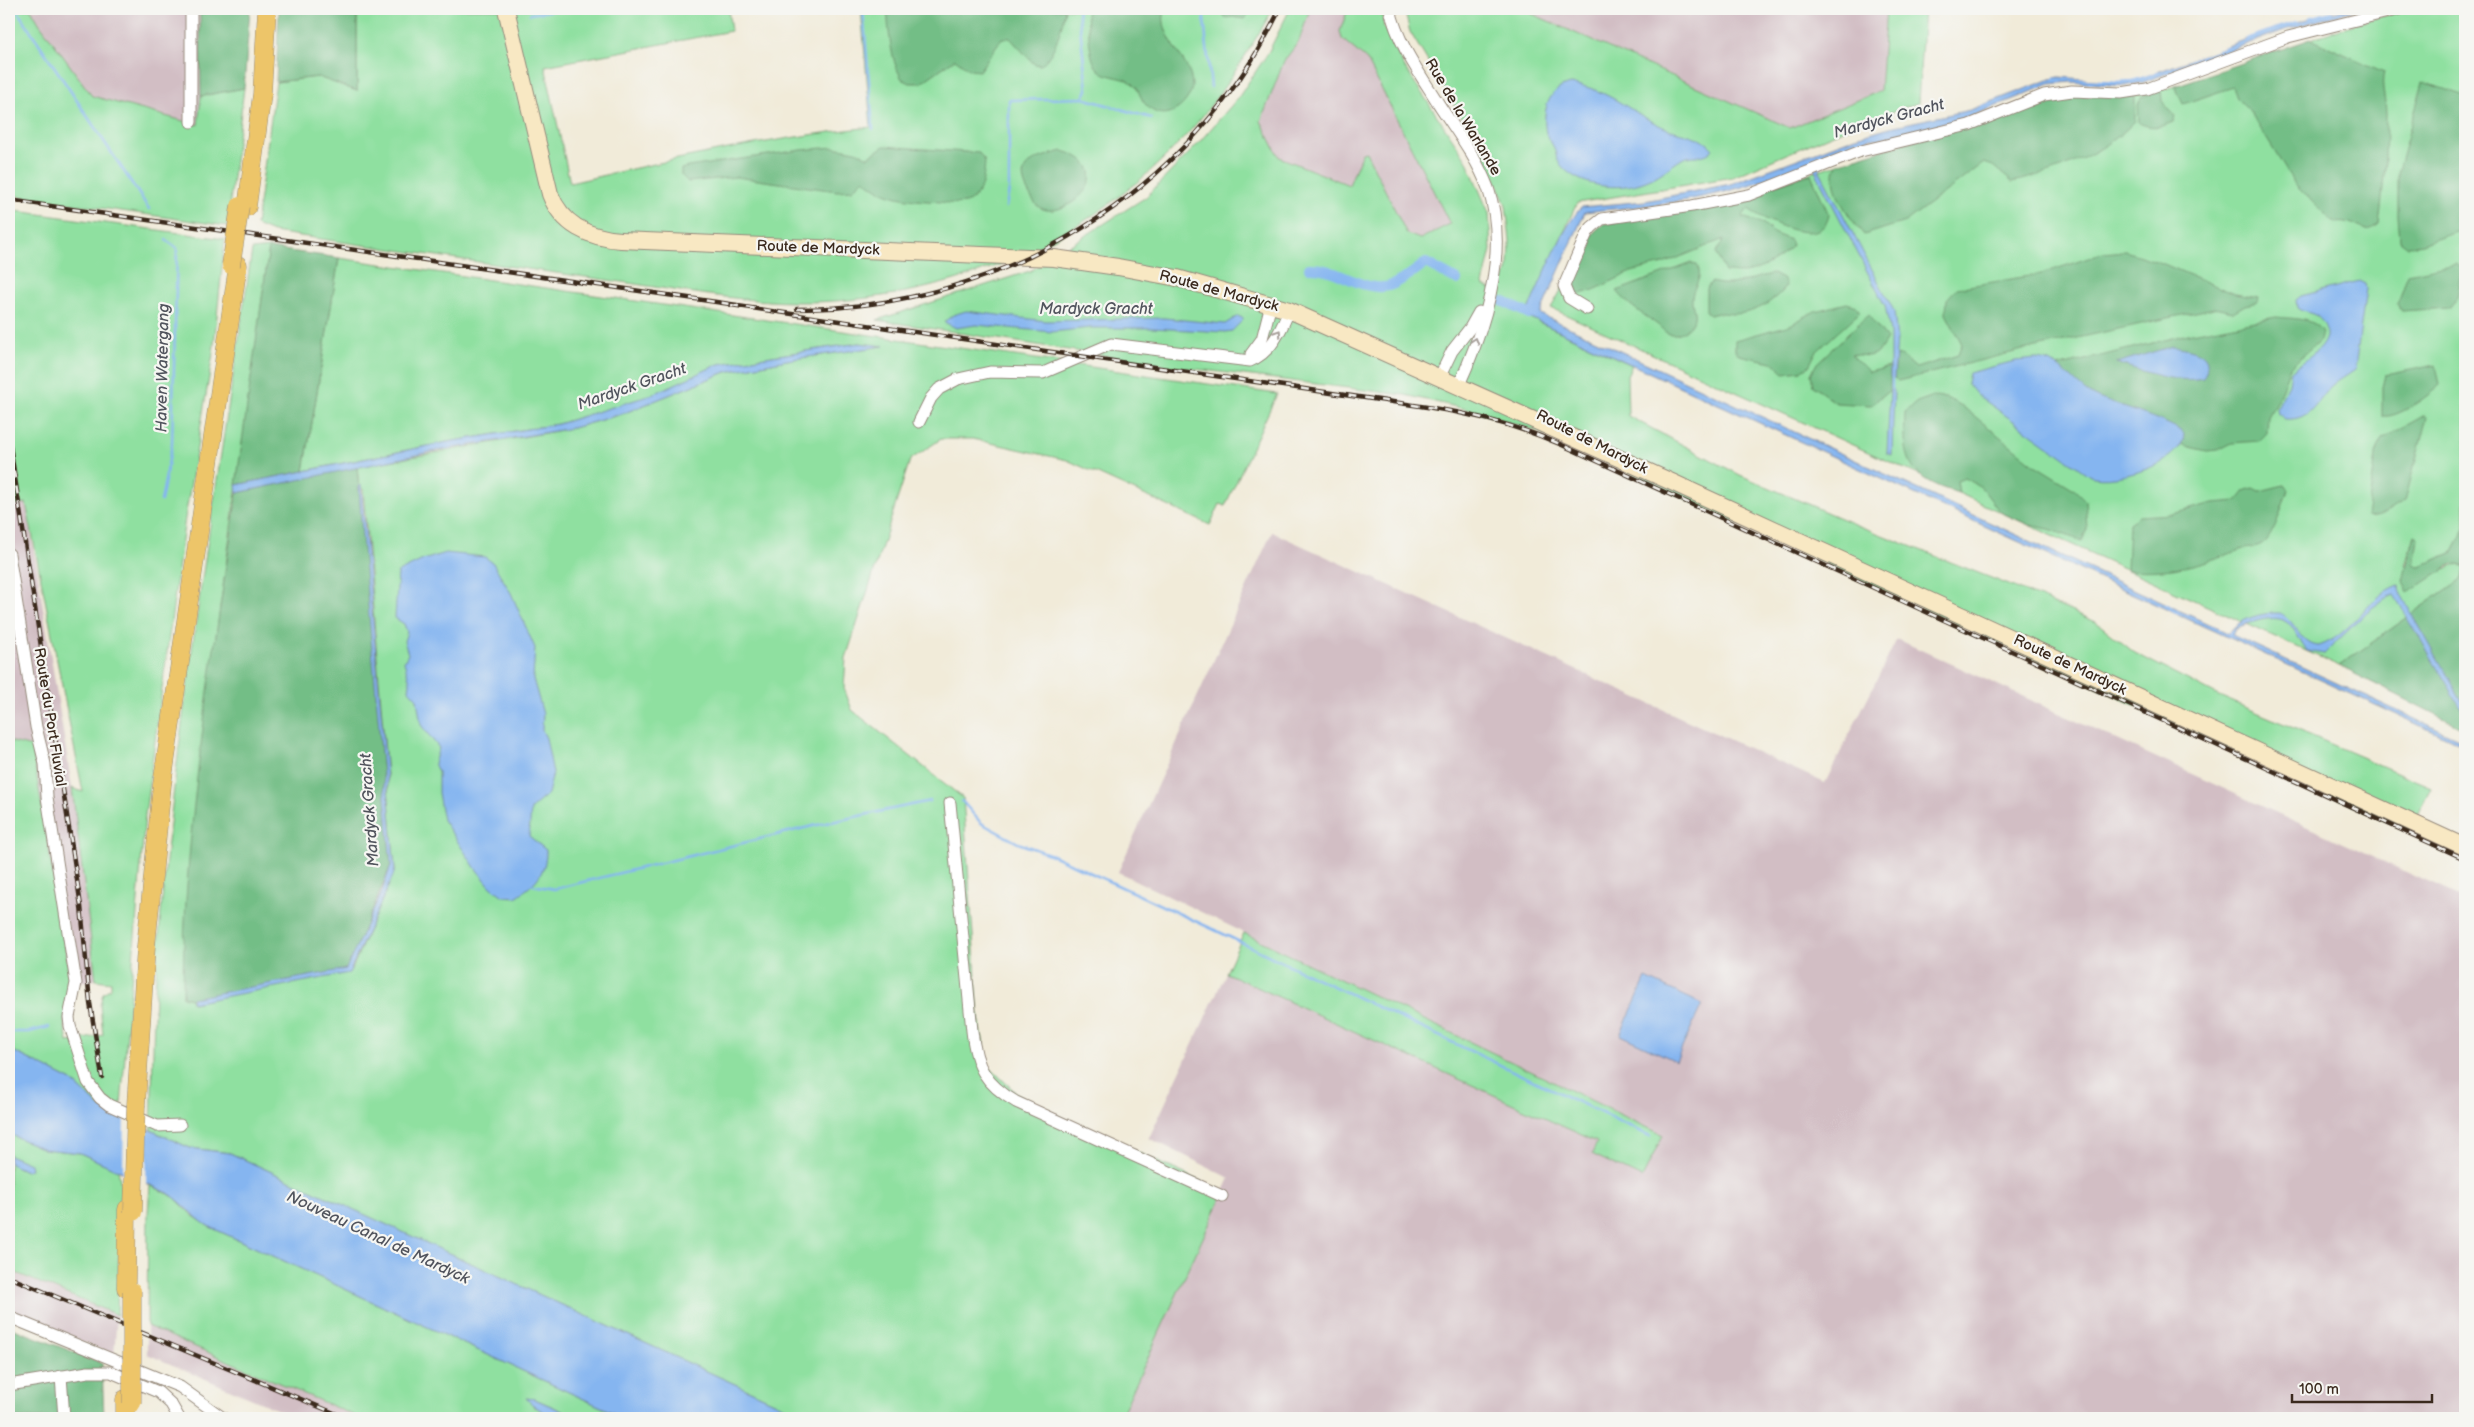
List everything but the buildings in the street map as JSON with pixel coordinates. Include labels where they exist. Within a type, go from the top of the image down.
[{"type":"main road","points":[[243,207],[253,107],[259,9]]},
{"type":"main road","points":[[128,1410],[130,1210],[140,941],[155,785],[186,557],[261,102],[267,9]]},
{"type":"main road","name":"Route de Mardyck","points":[[506,9],[550,194],[566,219],[588,234],[621,240],[1054,258],[1167,276],[1317,316],[1357,330],[1441,374],[1674,484],[2465,847]]},
{"type":"street","points":[[191,9],[191,122]]},
{"type":"street","name":"Rue de la Warlande","points":[[1390,9],[1405,49],[1468,148],[1488,188],[1497,239],[1493,275],[1486,310],[1460,382]]},
{"type":"street","points":[[1587,309],[1569,298],[1564,286],[1587,233],[1595,224],[1607,218],[1734,199],[1769,188],[1816,168],[1878,146],[1969,125],[2044,95],[2072,91],[2133,92],[2154,87],[2288,37],[2400,9]]},
{"type":"street","name":"Rue de la Warlande","points":[[1441,374],[1452,351],[1474,321],[1493,275]]},
{"type":"street","points":[[1230,360],[1246,357],[1258,348],[1270,304]]},
{"type":"street","points":[[919,422],[930,398],[940,389],[958,379],[990,372],[1043,373],[1112,344],[1248,361],[1262,354],[1279,333],[1289,310]]},
{"type":"street","name":"Route du Port Fluvial","points":[[9,554],[36,727],[45,764],[48,805],[75,974],[75,992],[70,1021],[92,1088],[109,1105],[153,1125],[166,1127],[180,1125]]},
{"type":"street","points":[[950,803],[973,1042],[976,1057],[985,1077],[994,1087],[1016,1102],[1222,1196]]},
{"type":"street","points":[[9,1317],[180,1388],[223,1418]]},
{"type":"street","points":[[9,1385],[94,1371],[117,1374],[158,1392],[171,1404],[179,1418]]},
{"type":"street","points":[[62,1376],[64,1418]]},
{"type":"shaded area","points":[[31,9],[200,9],[201,96],[198,125],[91,96]]},
{"type":"shaded area","points":[[1310,9],[1348,9],[1340,31],[1342,39],[1367,60],[1450,224],[1420,239],[1407,234],[1366,152],[1362,154],[1349,185],[1279,157],[1261,121],[1284,61],[1299,41]]},
{"type":"shaded area","points":[[1521,9],[1886,9],[1880,91],[1790,128]]},
{"type":"shaded area","points":[[26,502],[72,788],[96,980],[71,983],[32,747],[9,741],[9,506]]},
{"type":"shaded area","points":[[1272,532],[1825,783],[1897,639],[2465,899],[2465,1418],[1120,1418],[1230,1178],[1149,1138],[1226,973],[1597,1142],[1592,1155],[1663,1135],[1118,872]]},
{"type":"shaded area","points":[[9,1271],[117,1315],[114,1355],[9,1312]]},
{"type":"shaded area","points":[[147,1326],[360,1418],[297,1418],[147,1354]]},
{"type":"green space","points":[[9,9],[31,9],[92,96],[198,125],[201,96],[244,88],[227,226],[9,195]]},
{"type":"green space","points":[[200,9],[250,9],[244,88],[201,96]]},
{"type":"green space","points":[[279,9],[357,9],[357,91],[318,77],[276,82]]},
{"type":"green space","points":[[357,9],[728,9],[731,31],[545,66],[570,183],[757,143],[871,127],[861,9],[1273,9],[1235,71],[1191,130],[1152,169],[1110,203],[1065,233],[1018,257],[968,276],[916,290],[863,299],[783,302],[707,295],[273,232],[256,225],[276,82],[318,77],[357,91]]},
{"type":"green space","points":[[887,9],[1065,9],[1060,31],[1051,54],[1041,65],[1034,64],[1010,38],[1002,38],[979,71],[970,70],[955,59],[921,83],[910,83],[902,79],[895,63]]},
{"type":"green space","points":[[1086,9],[1166,9],[1164,19],[1166,30],[1185,64],[1192,86],[1189,96],[1181,107],[1170,113],[1158,113],[1146,105],[1132,83],[1107,75],[1098,69],[1091,53]]},
{"type":"green space","points":[[1224,9],[1253,10],[1244,19],[1226,18],[1224,16]]},
{"type":"green space","points":[[1290,9],[1310,9],[1299,41],[1284,61],[1261,121],[1279,157],[1349,185],[1362,153],[1366,152],[1407,234],[1420,239],[1450,224],[1367,60],[1342,39],[1340,31],[1348,9],[1381,9],[1384,28],[1405,68],[1466,159],[1489,213],[1491,250],[1483,285],[1500,294],[1509,264],[1510,241],[1506,205],[1484,154],[1410,32],[1404,9],[1521,9],[1790,128],[1880,91],[1886,9],[1924,9],[1918,103],[1859,123],[1733,177],[1577,203],[1528,310],[1519,305],[1517,312],[1632,365],[1627,375],[1628,416],[1740,475],[1854,524],[2014,587],[2096,622],[2135,653],[2219,696],[2431,787],[2409,831],[1537,431],[1474,411],[1405,395],[1171,366],[877,320],[1030,271],[1146,197],[1194,148],[1238,98],[1268,53]]},
{"type":"green space","points":[[2417,9],[2465,10],[2465,528],[2452,553],[2421,566],[2414,565],[2418,538],[2414,535],[2405,566],[2435,574],[2459,564],[2465,567],[2463,578],[2339,666],[1551,308],[1593,233],[1691,211],[1831,166],[2120,97],[2196,81],[2342,28],[2379,17]]},
{"type":"green space","points":[[2311,39],[2384,72],[2383,83],[2386,114],[2383,183],[2379,224],[2370,229],[2363,229],[2346,222],[2333,222],[2296,186],[2249,110],[2237,98],[2233,87],[2183,104],[2175,86]]},
{"type":"green space","points":[[2423,82],[2465,96],[2465,229],[2422,244],[2408,246],[2400,240],[2398,170]]},
{"type":"green space","points":[[2161,91],[2162,101],[2175,116],[2173,122],[2156,127],[2139,123],[2138,105],[2141,97]]},
{"type":"green space","points":[[2073,95],[2135,96],[2135,121],[2123,133],[2094,152],[2062,167],[2029,178],[2012,182],[1993,166],[1984,163],[1905,222],[1864,235],[1846,211],[1837,192],[1834,173],[1837,164],[2035,102]]},
{"type":"green space","points":[[884,146],[979,153],[985,161],[980,190],[968,202],[954,204],[900,198],[881,191],[864,179],[852,190],[837,191],[736,177],[688,182],[681,175],[681,169],[688,167],[801,150],[834,147],[856,151],[868,157]]},
{"type":"green space","points":[[1063,151],[1082,160],[1090,171],[1089,183],[1082,195],[1070,204],[1057,209],[1044,210],[1035,203],[1028,191],[1023,173],[1032,162],[1050,154]]},
{"type":"green space","points":[[1811,174],[1829,215],[1824,226],[1816,231],[1792,230],[1767,220],[1748,209],[1742,217],[1764,224],[1773,233],[1790,240],[1792,245],[1779,257],[1754,271],[1746,273],[1725,272],[1716,253],[1724,239],[1663,264],[1631,272],[1594,290],[1580,294],[1573,291],[1570,283],[1593,233],[1603,224],[1691,211]]},
{"type":"green space","points":[[9,210],[225,239],[213,354],[185,518],[145,815],[120,1117],[100,1107],[72,1081],[9,1049],[9,741],[32,747],[71,983],[64,1022],[68,1042],[103,1035],[100,1005],[103,993],[111,988],[111,982],[96,980],[72,788],[83,792],[26,503],[9,506]]},
{"type":"green space","points":[[269,248],[200,756],[183,997],[191,999],[193,1003],[352,969],[395,870],[363,489],[359,486],[357,467],[573,428],[622,414],[726,372],[787,360],[882,346],[859,343],[719,364],[652,395],[558,424],[447,442],[304,471],[339,258],[1277,394],[1225,506],[1220,504],[1210,525],[1067,460],[973,439],[941,439],[910,460],[846,658],[844,688],[852,710],[963,798],[979,1018],[988,1066],[1024,1100],[1224,1192],[1120,1418],[809,1418],[230,1153],[190,1148],[151,1130],[158,947],[166,860],[187,685],[252,250]]},
{"type":"green space","points":[[269,248],[339,258],[304,471],[236,485]]},
{"type":"green space","points":[[2125,251],[2159,262],[2235,294],[2259,298],[2258,302],[2245,305],[2233,312],[2214,308],[2023,350],[1898,381],[1894,379],[1896,355],[1903,357],[1916,368],[1958,355],[1962,344],[1946,314],[1947,299],[1957,288],[2041,274],[2103,253]]},
{"type":"green space","points":[[1691,263],[1697,265],[1699,270],[1699,278],[1692,298],[1694,318],[1689,327],[1682,332],[1671,334],[1665,332],[1631,305],[1617,291]]},
{"type":"green space","points":[[2456,264],[2462,269],[2455,301],[2450,308],[2401,311],[2397,305],[2408,274]]},
{"type":"green space","points":[[1773,274],[1784,280],[1786,286],[1775,298],[1755,310],[1710,315],[1706,312],[1706,288],[1712,282],[1728,284]]},
{"type":"green space","points":[[1847,303],[1856,306],[1860,312],[1816,352],[1809,366],[1801,371],[1784,373],[1772,362],[1739,355],[1735,350],[1735,340],[1790,325],[1815,311]]},
{"type":"green space","points":[[1868,315],[1887,339],[1878,353],[1868,356],[1851,354],[1869,372],[1890,367],[1890,390],[1871,405],[1836,403],[1813,386],[1811,374],[1817,363]]},
{"type":"green space","points":[[2276,317],[2308,321],[2322,332],[2320,341],[2290,367],[2280,394],[2268,417],[2267,433],[2259,441],[2232,443],[2218,450],[2207,451],[2189,447],[2126,425],[2033,373],[2192,333]]},
{"type":"green space","points":[[2436,365],[2440,385],[2404,410],[2389,416],[2382,416],[2382,387],[2385,375]]},
{"type":"green space","points":[[1931,397],[1946,398],[1962,406],[2035,465],[2074,489],[2085,500],[2087,529],[2082,541],[2049,529],[2029,525],[2000,512],[1981,487],[1965,478],[1957,481],[1959,493],[1929,482],[1919,474],[1912,466],[1905,443],[1905,412],[1917,402]]},
{"type":"green space","points":[[2425,415],[2427,417],[2405,501],[2377,516],[2367,516],[2377,448],[2382,439]]},
{"type":"green space","points":[[357,467],[391,865],[350,964],[343,971],[191,999],[183,997],[184,934],[194,807],[209,681],[237,493]]},
{"type":"green space","points":[[2284,485],[2288,490],[2279,516],[2271,535],[2261,545],[2185,567],[2143,571],[2127,570],[2129,523],[2139,516],[2172,514],[2213,503],[2237,501],[2246,490],[2254,488],[2260,491]]},
{"type":"green space","points":[[2465,528],[2465,566],[2459,564],[2451,565],[2408,593],[2403,581],[2414,535],[2418,538],[2414,565],[2421,566],[2452,553]]},
{"type":"green space","points":[[2465,573],[2465,729],[2339,666],[2463,578]]},
{"type":"green space","points":[[1244,933],[1663,1135],[1642,1178],[1592,1154],[1597,1142],[1226,973]]},
{"type":"green space","points":[[9,1134],[44,1149],[80,1153],[118,1170],[121,1185],[117,1315],[9,1270],[9,1163],[26,1171],[29,1164],[9,1155]]},
{"type":"green space","points":[[150,1185],[174,1197],[192,1215],[208,1226],[625,1418],[578,1418],[535,1399],[533,1406],[559,1418],[360,1418],[147,1326]]},
{"type":"green space","points":[[9,1327],[102,1363],[104,1418],[9,1418]]},
{"type":"water","points":[[2343,9],[2358,9],[2282,31],[2141,83],[2125,86],[2071,82],[2050,84],[1967,118],[1878,139],[1871,138],[1818,158],[1820,171],[1894,311],[1897,339],[1894,379],[1890,378],[1890,332],[1885,306],[1811,163],[1808,161],[1752,184],[1713,195],[1653,205],[1585,212],[1540,314],[2228,633],[2238,624],[2251,617],[2280,613],[2291,621],[2307,642],[2319,646],[2341,634],[2377,598],[2399,585],[2402,596],[2465,706],[2465,714],[2394,595],[2383,600],[2368,611],[2324,654],[2307,651],[2292,627],[2280,619],[2265,619],[2235,628],[2232,635],[2465,742],[2465,746],[1517,312],[1519,306],[1528,310],[1560,240],[1582,207],[1645,201],[1731,184],[1856,137],[1890,127],[1970,110],[2059,77],[2118,82],[2133,81],[2273,29]]},
{"type":"water","points":[[1570,84],[1596,90],[1668,129],[1698,138],[1713,149],[1703,155],[1686,157],[1656,176],[1635,184],[1611,187],[1586,182],[1575,177],[1558,161],[1546,133],[1545,125],[1546,110],[1551,96],[1562,87]]},
{"type":"water","points":[[2359,281],[2365,284],[2366,289],[2355,369],[2330,387],[2306,414],[2293,419],[2285,419],[2277,413],[2276,409],[2289,384],[2291,371],[2319,348],[2326,334],[2325,326],[2318,317],[2297,308],[2296,300],[2301,296]]},
{"type":"water","points":[[966,311],[1046,321],[1164,318],[1225,324],[1238,316],[1244,319],[1232,331],[1225,332],[1152,328],[1090,328],[1052,332],[976,325],[956,328],[944,322],[953,315]]},
{"type":"water","points":[[859,343],[884,346],[787,360],[726,372],[622,414],[573,428],[431,452],[237,493],[236,485],[447,442],[558,424],[651,395],[719,364]]},
{"type":"water","points":[[2173,346],[2195,351],[2205,358],[2207,370],[2203,378],[2170,378],[2116,363]]},
{"type":"water","points":[[2036,359],[2054,364],[2088,393],[2096,397],[2158,420],[2179,430],[2184,434],[2181,445],[2161,463],[2146,469],[2115,477],[2101,478],[2090,476],[1977,395],[1967,383],[1969,373],[2015,361]]},
{"type":"water","points":[[1890,390],[1894,390],[1892,455],[1887,453]]},
{"type":"water","points":[[361,485],[395,870],[349,973],[192,1003],[192,998],[346,969],[382,891],[391,865],[362,536],[359,486]]},
{"type":"water","points":[[446,553],[485,557],[493,563],[511,593],[535,648],[533,679],[543,714],[542,730],[546,738],[553,773],[548,794],[531,809],[529,836],[546,850],[542,872],[534,883],[516,897],[503,896],[491,887],[476,869],[443,820],[438,793],[438,772],[434,763],[439,748],[421,725],[417,699],[409,690],[410,682],[404,662],[408,654],[404,641],[407,632],[404,624],[395,618],[398,572],[423,560]]},
{"type":"water","points":[[1646,978],[1702,1004],[1676,1061],[1620,1035]]},
{"type":"water","name":"Nouveau Canal de Mardyck","points":[[9,1049],[72,1081],[100,1107],[190,1148],[230,1153],[809,1418],[625,1418],[208,1226],[168,1193],[80,1153],[44,1149],[9,1134]]},
{"type":"water","points":[[9,1155],[30,1164],[31,1169],[26,1171],[9,1163]]},
{"type":"water","points":[[526,1398],[535,1399],[578,1418],[550,1414],[537,1408]]},
{"type":"pier","points":[[124,1116],[147,1125],[146,1185],[123,1175]]},
{"type":"waterway","name":"Haven Watergang","points":[[16,9],[149,209]]},
{"type":"waterway","points":[[530,14],[561,9]]},
{"type":"waterway","points":[[863,9],[873,129]]},
{"type":"waterway","points":[[1078,9],[1087,90],[1083,98]]},
{"type":"waterway","points":[[1203,9],[1211,87]]},
{"type":"waterway","name":"Mardyck Gracht","points":[[2310,18],[2331,12]]},
{"type":"waterway","name":"Mardyck Gracht","points":[[2246,39],[2297,22]]},
{"type":"waterway","name":"Mardyck Gracht","points":[[2190,61],[2227,47]]},
{"type":"waterway","name":"Mardyck Gracht","points":[[2054,79],[2118,82],[2133,81],[2159,73]]},
{"type":"waterway","points":[[1006,207],[1009,190],[1009,100],[1083,98],[1151,118]]},
{"type":"waterway","name":"Haven Watergang","points":[[161,501],[172,444],[177,248],[166,240]]},
{"type":"waterway","name":"Mardyck Gracht","points":[[1309,268],[1319,268],[1359,283],[1379,287],[1399,282],[1426,263],[1457,280]]},
{"type":"waterway","name":"Mardyck Gracht","points":[[1502,301],[1529,314]]},
{"type":"waterway","points":[[1892,377],[1892,392]]},
{"type":"waterway","points":[[533,885],[554,889],[817,825],[930,801]]},
{"type":"waterway","points":[[962,801],[981,823],[1018,843],[1052,855],[1219,932],[1650,1136]]},
{"type":"waterway","name":"Mardyck Gracht","points":[[9,1032],[29,1032],[49,1027]]},
{"type":"railway","points":[[797,309],[873,304],[946,288],[1016,263],[1082,228],[1142,185],[1196,134],[1242,75],[1280,9]]},
{"type":"railway","points":[[9,200],[737,305]]},
{"type":"railway","points":[[731,305],[1427,407],[1513,426],[1562,445],[2465,859]]},
{"type":"railway","points":[[9,439],[81,906],[90,1003],[102,1077]]},
{"type":"railway","points":[[9,1277],[346,1418]]}]
